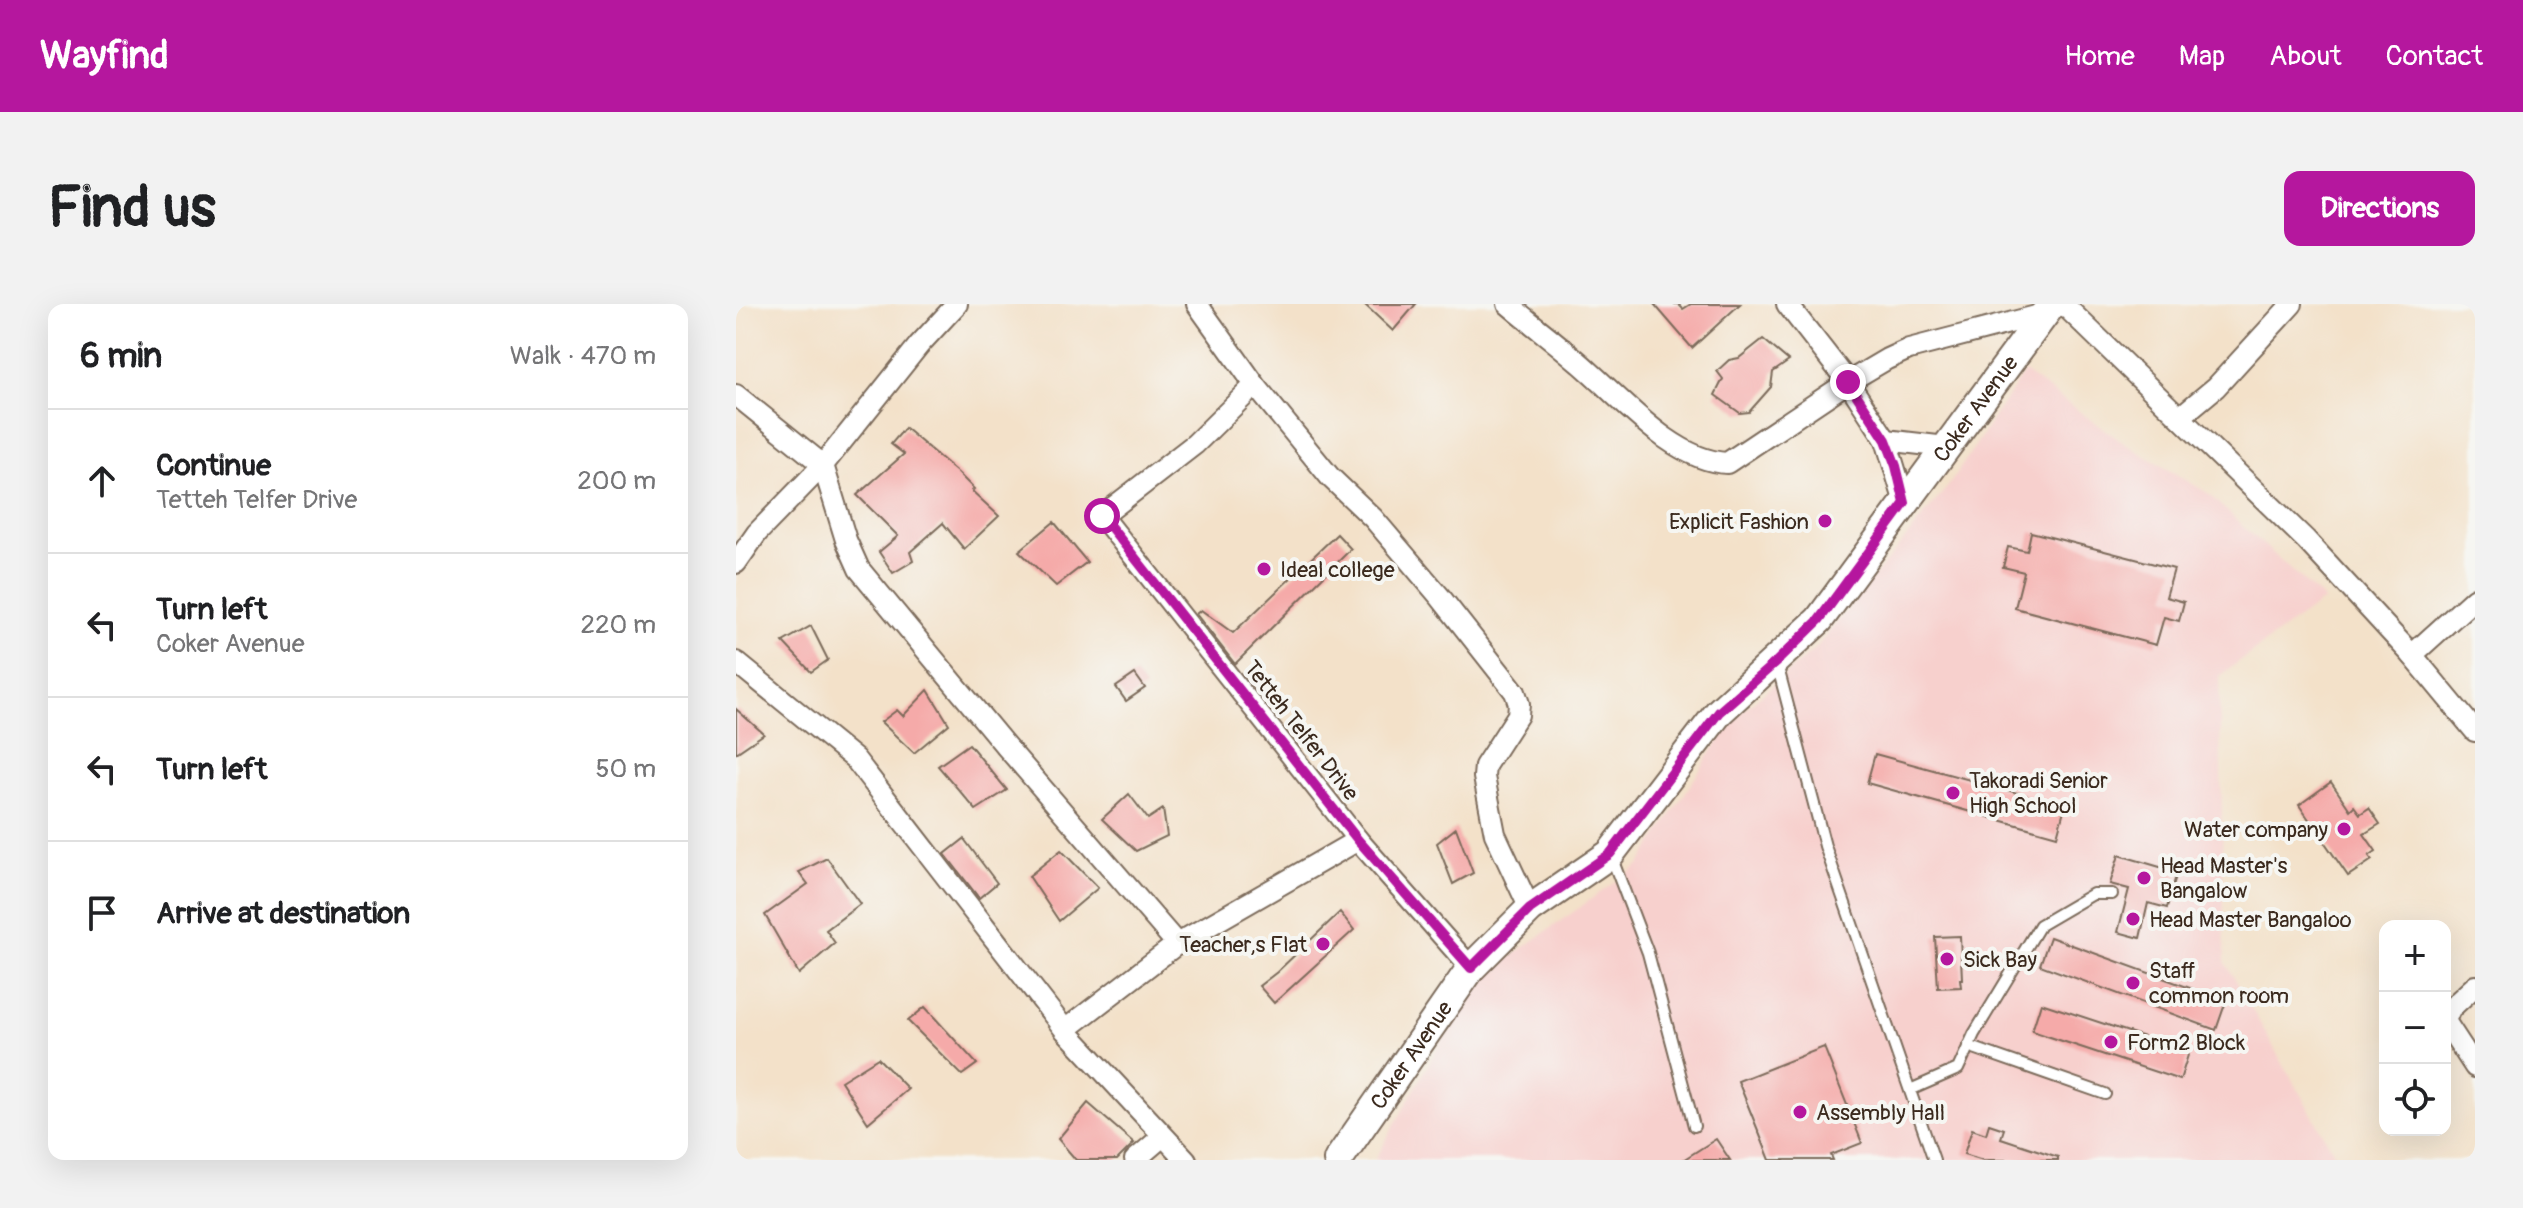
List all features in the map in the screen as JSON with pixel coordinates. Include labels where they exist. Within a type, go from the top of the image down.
[{"type":"street","points":[[736,563],[757,533],[823,465],[919,345],[957,304]]},
{"type":"street","points":[[1197,304],[1255,385],[1330,477],[1373,518],[1515,692],[1519,704],[1518,715],[1485,766],[1484,777],[1495,834],[1530,909]]},
{"type":"street","points":[[1508,304],[1588,370],[1651,429],[1713,463],[1727,463],[1887,359],[1909,349],[2053,307],[2180,417],[2306,540],[2412,655],[2475,731]]},
{"type":"street","points":[[1787,304],[1848,382],[1886,440],[1905,503]]},
{"type":"street","points":[[2180,417],[2216,387],[2292,304]]},
{"type":"street","name":"Coker Avenue","points":[[1338,1160],[1471,968],[1530,909],[1610,854],[1719,712],[1819,620],[2053,307]]},
{"type":"street","name":"Tetteh Telfer Drive","points":[[1255,385],[1195,444],[1102,516],[1358,840],[1471,968]]},
{"type":"street","points":[[736,395],[823,465],[846,540],[859,569],[1004,744],[1177,944]]},
{"type":"street","points":[[1886,440],[1946,447]]},
{"type":"street","points":[[2412,655],[2475,598]]},
{"type":"street","points":[[736,662],[855,759],[1065,1030],[1186,1160]]},
{"type":"street","points":[[1065,1030],[1177,944],[1358,840]]},
{"type":"street","points":[[2475,986],[2450,1009],[2445,1021],[2475,1067]]},
{"type":"street","points":[[1135,1160],[1163,1136]]},
{"type":"lane","points":[[1776,662],[1825,846],[1934,1160]]},
{"type":"lane","points":[[1610,854],[1648,953],[1694,1126]]},
{"type":"lane","points":[[1910,1090],[1958,1069],[1968,1046],[2040,925],[2093,894],[2112,894]]},
{"type":"lane","points":[[1968,1046],[2105,1094]]},
{"type":"shaded area","name":"Takoradi Senior High School","points":[[2024,372],[2122,442],[2206,492],[2324,600],[2219,676],[2225,962],[2338,1160],[1375,1160],[1474,983],[1639,865],[1732,720],[1816,648],[1949,485]]},
{"type":"building","points":[[1364,304],[1416,304],[1393,331]]},
{"type":"building","points":[[1654,304],[1678,304],[1683,309],[1691,304],[1740,304],[1692,348]]},
{"type":"building","points":[[1763,339],[1789,361],[1773,372],[1771,387],[1749,412],[1740,413],[1715,395],[1723,379],[1717,371]]},
{"type":"building","points":[[905,428],[958,473],[999,516],[964,549],[943,523],[910,552],[913,561],[893,573],[879,552],[898,536],[857,495],[904,454],[891,444]]},
{"type":"building","points":[[1054,522],[1087,562],[1056,586],[1019,551]]},
{"type":"building","points":[[2031,532],[2174,569],[2166,597],[2184,602],[2179,621],[2164,617],[2156,645],[2015,608],[2024,572],[2003,567],[2008,547],[2027,551]]},
{"type":"building","points":[[1337,534],[1351,549],[1235,664],[1196,614],[1201,610],[1233,633]]},
{"type":"building","points":[[811,626],[828,660],[811,672],[783,642]]},
{"type":"building","points":[[1135,674],[1145,688],[1126,701],[1116,687]]},
{"type":"building","points":[[928,690],[949,724],[914,753],[881,722],[897,710],[903,716]]},
{"type":"building","points":[[736,709],[764,734],[736,753]]},
{"type":"building","points":[[969,744],[1007,790],[976,810],[938,766]]},
{"type":"building","points":[[1875,754],[2065,806],[2057,836],[1867,783]]},
{"type":"building","name":"Water company","points":[[2331,782],[2350,810],[2354,806],[2360,814],[2369,808],[2380,824],[2364,834],[2376,851],[2369,856],[2372,860],[2348,876],[2299,805]]},
{"type":"building","points":[[1129,794],[1148,819],[1163,809],[1167,836],[1136,851],[1102,819]]},
{"type":"building","points":[[1456,828],[1473,873],[1453,884],[1437,843]]},
{"type":"building","points":[[964,839],[997,883],[979,898],[945,854]]},
{"type":"building","points":[[1061,850],[1098,888],[1059,921],[1029,876]]},
{"type":"building","name":"Head Master's Bangalow","points":[[2119,855],[2177,872],[2167,908],[2148,903],[2140,938],[2118,932],[2129,889],[2110,884]]},
{"type":"building","points":[[827,858],[860,904],[826,930],[835,943],[799,974],[765,915],[808,884],[799,872]]},
{"type":"building","name":"Teacher,s Flat","points":[[1340,912],[1354,930],[1274,1003],[1259,986]]},
{"type":"building","name":"Sick Bay","points":[[1960,936],[1961,987],[1938,988],[1935,937]]},
{"type":"building","name":"Staff common room","points":[[2050,937],[2226,1001],[2216,1030],[2040,965]]},
{"type":"building","name":"Form2 Block","points":[[2041,1003],[2189,1052],[2180,1080],[2032,1031]]},
{"type":"building","points":[[925,1007],[977,1064],[962,1075],[908,1021]]},
{"type":"building","name":"Assembly Hall","points":[[1824,1047],[1862,1143],[1831,1155],[1833,1160],[1770,1160],[1738,1081]]},
{"type":"building","points":[[878,1058],[908,1089],[868,1123],[841,1081]]},
{"type":"building","points":[[1088,1103],[1134,1143],[1117,1160],[1076,1160],[1058,1139]]},
{"type":"building","points":[[1989,1124],[2004,1129],[2001,1138],[2058,1157],[2058,1160],[1983,1160],[1964,1154],[1972,1129],[1986,1134]]},
{"type":"building","points":[[1716,1139],[1730,1160],[1683,1160]]},
{"type":"place","name":"Explicit Fashion","points":[[1825,521]]},
{"type":"place","name":"Ideal college","points":[[1264,569]]},
{"type":"place","name":"Takoradi Senior High School","points":[[1953,793]]},
{"type":"place","name":"Water company","points":[[2344,829]]},
{"type":"place","name":"Head Master's Bangalow","points":[[2144,878]]},
{"type":"place","name":"Head Master Bangaloo","points":[[2133,919]]},
{"type":"place","name":"Teacher,s Flat","points":[[1323,944]]},
{"type":"place","name":"Sick Bay","points":[[1947,959]]},
{"type":"place","name":"Staff common room","points":[[2133,983]]},
{"type":"place","name":"Form2 Block","points":[[2111,1042]]},
{"type":"place","name":"Assembly Hall","points":[[1800,1112]]},
{"type":"route","points":[[1102,516],[1358,840],[1471,968],[1530,909],[1610,854],[1719,712],[1819,620],[1905,503],[1886,440],[1848,382]]}]
